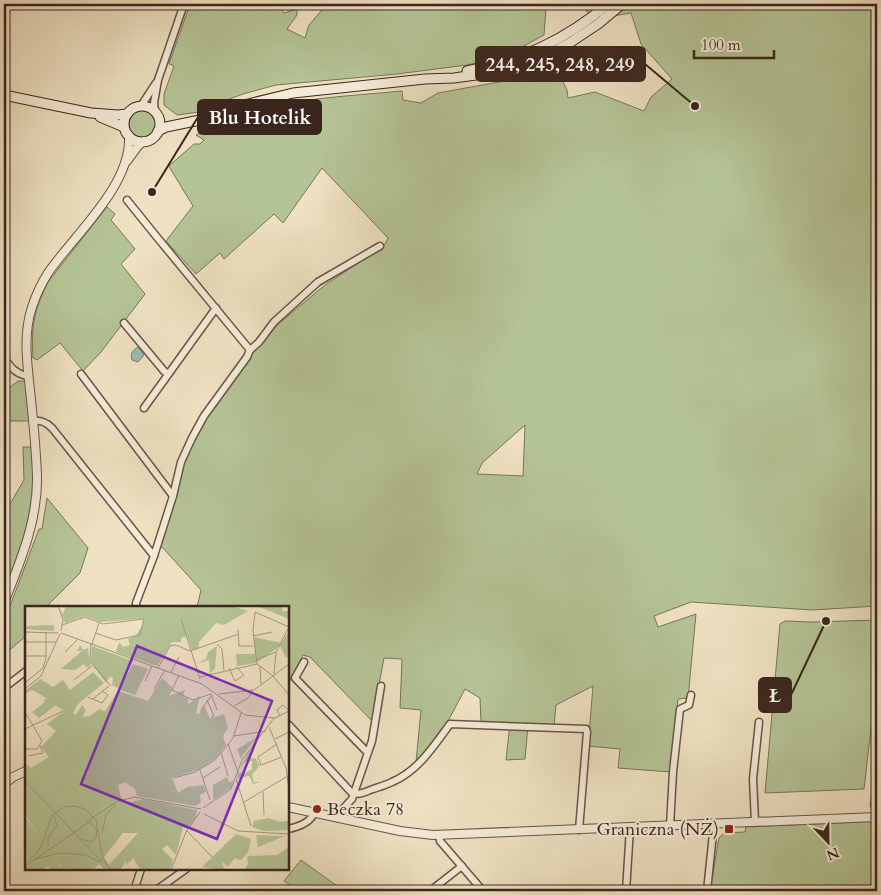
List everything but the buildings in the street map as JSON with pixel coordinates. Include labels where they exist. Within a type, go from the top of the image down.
[{"type":"main road","points":[[425,79],[476,69],[525,55],[574,29],[608,4]]},
{"type":"main road","points":[[185,123],[157,115],[148,107],[141,106],[134,108],[127,114],[124,127],[133,139],[144,141],[152,138],[166,127],[200,120],[268,98],[294,93],[425,79],[454,78],[519,66],[552,53],[586,33],[622,4]]},
{"type":"main road","points":[[4,95],[91,113],[127,114]]},
{"type":"main road","points":[[91,113],[124,127]]},
{"type":"main road","points":[[157,115],[160,124],[158,132]]},
{"type":"street","points":[[157,115],[154,103],[158,80],[184,4]]},
{"type":"street","points":[[141,106],[158,80]]},
{"type":"street","points":[[124,165],[129,145],[129,136]]},
{"type":"street","points":[[4,603],[26,547],[36,500],[37,476],[26,340],[30,311],[48,272],[96,212],[111,191],[124,165],[144,141]]},
{"type":"street","points":[[127,200],[250,350]]},
{"type":"street","points":[[136,606],[173,496],[181,462],[204,416],[250,350],[259,342],[274,322],[318,282],[380,246]]},
{"type":"street","points":[[144,408],[216,308]]},
{"type":"street","points":[[124,323],[168,374]]},
{"type":"street","points":[[4,358],[14,371],[28,376]]},
{"type":"street","points":[[81,374],[173,496]]},
{"type":"street","points":[[33,421],[43,421],[52,428],[154,556]]},
{"type":"street","points":[[304,662],[295,678],[368,752]]},
{"type":"street","points":[[4,688],[25,672]]},
{"type":"street","points":[[338,818],[340,812],[352,799],[373,737],[381,686]]},
{"type":"street","points":[[670,826],[672,772],[680,709],[689,705],[691,694]]},
{"type":"street","points":[[755,822],[753,779],[759,722]]},
{"type":"street","points":[[289,725],[354,794],[392,782],[403,776],[424,758],[450,724],[586,729],[588,732],[579,830]]},
{"type":"street","points":[[4,784],[25,771]]},
{"type":"street","points":[[289,807],[426,835],[877,817]]},
{"type":"street","points":[[289,829],[308,821],[314,813]]},
{"type":"street","points":[[707,891],[714,824]]},
{"type":"street","points":[[626,891],[630,828]]},
{"type":"street","points":[[439,835],[440,841],[483,891]]},
{"type":"street","points":[[430,891],[462,866]]},
{"type":"street","points":[[134,891],[141,870]]},
{"type":"street","points":[[155,891],[185,870]]},
{"type":"green space","points":[[190,4],[235,4],[243,8],[243,4],[286,4],[282,10],[284,13],[297,9],[297,15],[287,29],[305,38],[309,25],[327,4],[563,4],[546,9],[544,35],[504,57],[467,65],[397,74],[276,85],[243,94],[199,112],[177,115],[164,105],[164,94],[174,66],[169,64]]},
{"type":"green space","points":[[580,4],[877,4],[877,606],[812,610],[691,602],[654,616],[658,627],[696,614],[688,698],[678,699],[671,772],[618,768],[620,749],[588,746],[593,686],[556,705],[554,726],[528,726],[525,759],[506,760],[510,724],[481,723],[480,698],[465,689],[447,723],[416,762],[421,710],[400,708],[402,659],[384,658],[372,721],[310,657],[303,655],[289,683],[289,606],[197,606],[201,590],[163,548],[157,545],[188,442],[251,351],[276,326],[325,285],[384,246],[388,238],[322,168],[283,223],[274,214],[224,259],[220,253],[196,274],[166,241],[193,206],[168,165],[194,144],[200,144],[204,140],[196,135],[221,122],[246,113],[304,101],[402,91],[403,100],[421,103],[438,93],[532,76],[529,69],[542,64],[541,74],[562,80],[567,90],[568,98],[595,92],[644,111],[651,97],[672,79],[641,44],[631,13],[594,19]],"holes":[[[525,425],[523,476],[477,474],[482,463]]]},
{"type":"green space","points":[[143,110],[153,114],[157,124],[153,134],[143,138],[133,134],[129,124],[133,114]]},
{"type":"green space","points":[[107,207],[115,214],[111,220],[135,249],[121,264],[145,294],[101,352],[83,371],[60,343],[37,360],[33,358],[33,328],[43,292],[48,282]]},
{"type":"green space","points":[[18,381],[26,381],[29,421],[4,421],[4,392]]},
{"type":"green space","points":[[23,447],[32,447],[32,495],[26,528],[12,571],[4,564],[10,526],[4,521],[4,503],[10,504],[24,480]]},
{"type":"green space","points":[[47,498],[88,548],[80,573],[47,606],[25,606],[25,637],[6,653],[4,652],[4,622],[39,529],[42,529]]},
{"type":"green space","points":[[877,620],[877,677],[864,789],[765,793],[780,624],[785,621]]},
{"type":"green space","points":[[877,748],[877,806],[870,807]]},
{"type":"green space","points":[[877,821],[877,891],[710,891],[719,838],[724,833],[745,832],[746,827]]},
{"type":"green space","points":[[301,860],[344,891],[300,891],[284,881]]},
{"type":"water","points":[[138,347],[144,355],[138,362],[132,360],[131,355]]},
{"type":"place","name":"244, 245, 248, 249","points":[[695,106]]},
{"type":"place","name":"Blu Hotelik","points":[[152,192]]},
{"type":"place","name":"Ł","points":[[826,621]]},
{"type":"place","name":"Beczka 78","points":[[317,809]]},
{"type":"place","name":"Graniczna (NŻ)","points":[[729,829]]}]
